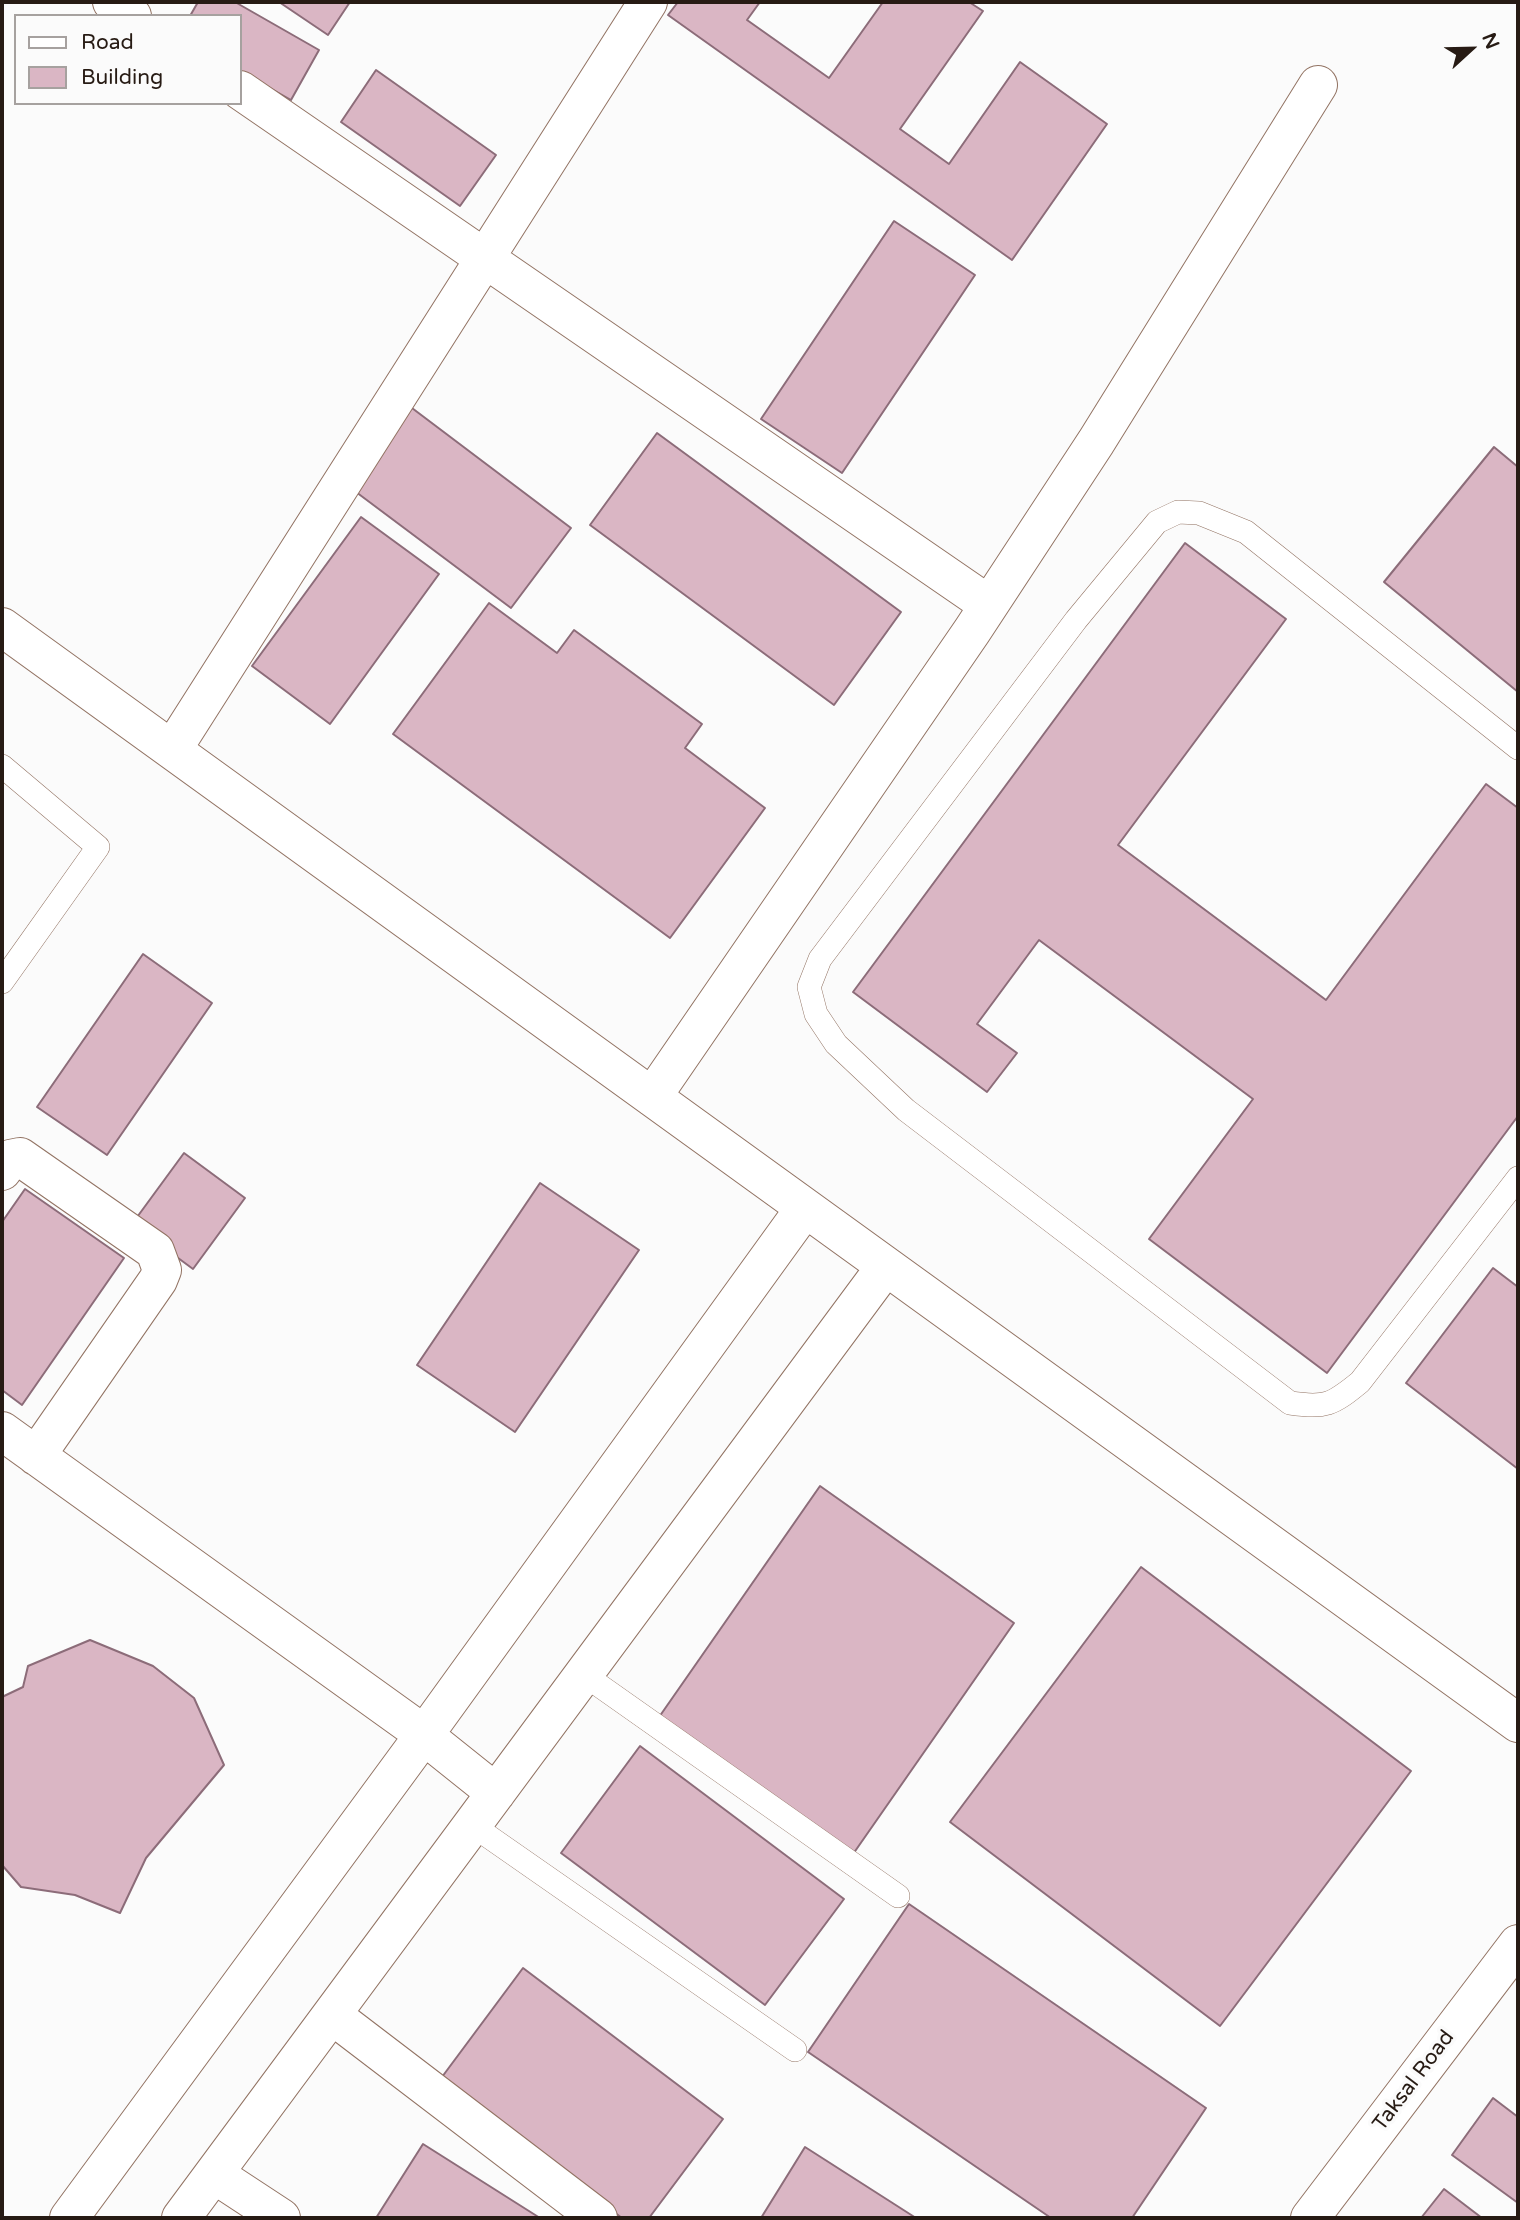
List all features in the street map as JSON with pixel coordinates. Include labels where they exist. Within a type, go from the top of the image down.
[{"type":"street","points":[[112,2],[129,14]]},
{"type":"street","points":[[172,750],[648,2]]},
{"type":"street","points":[[652,1097],[989,605],[1096,442],[1318,85]]},
{"type":"street","points":[[242,91],[989,605]]},
{"type":"street","points":[[2,627],[1518,1723]]},
{"type":"street","points":[[2,1171],[10,1158],[20,1157],[155,1251],[162,1270],[36,1457]]},
{"type":"street","points":[[69,2218],[424,1735],[805,1209]]},
{"type":"street","points":[[181,2218],[886,1266]]},
{"type":"street","points":[[2,1431],[424,1735],[496,1793]]},
{"type":"street","name":"Taksal Road","points":[[1310,2218],[1518,1944]]},
{"type":"street","points":[[332,2015],[598,2218]]},
{"type":"street","points":[[214,2174],[281,2218]]},
{"type":"lane","points":[[1518,748],[1246,532],[1199,513],[1178,512],[1157,522],[1076,620],[820,959],[809,987],[816,1014],[836,1044],[906,1110],[1290,1403],[1317,1407],[1341,1397],[1360,1382],[1518,1178]]},
{"type":"lane","points":[[2,766],[98,847],[2,982]]},
{"type":"lane","points":[[583,1674],[898,1896]]},
{"type":"lane","points":[[472,1825],[794,2050]]},
{"type":"building","points":[[198,2],[235,2],[319,50],[291,100],[242,72],[242,14],[191,14]]},
{"type":"building","points":[[279,2],[350,2],[328,35]]},
{"type":"building","points":[[678,2],[760,2],[747,20],[829,78],[883,2],[969,2],[983,11],[900,129],[949,164],[1020,62],[1107,124],[1012,260],[668,15]]},
{"type":"building","points":[[376,70],[496,155],[460,206],[341,122]]},
{"type":"building","points":[[894,221],[975,275],[842,473],[761,419]]},
{"type":"building","points":[[404,402],[571,528],[511,608],[344,483]]},
{"type":"building","points":[[657,433],[901,612],[834,705],[590,525]]},
{"type":"building","points":[[1494,447],[1518,467],[1518,692],[1384,582]]},
{"type":"building","points":[[361,517],[439,574],[330,724],[252,666]]},
{"type":"building","points":[[1185,543],[1286,619],[1118,845],[1326,1000],[1486,784],[1518,808],[1518,1116],[1327,1373],[1149,1239],[1253,1099],[1039,940],[977,1024],[1017,1053],[987,1092],[853,992]]},
{"type":"building","points":[[489,603],[557,653],[574,630],[702,724],[685,748],[765,808],[670,938],[393,734]]},
{"type":"building","points":[[143,954],[212,1003],[107,1155],[37,1107]]},
{"type":"building","points":[[184,1153],[245,1198],[193,1269],[132,1224]]},
{"type":"building","points":[[540,1183],[639,1250],[515,1432],[417,1365]]},
{"type":"building","points":[[25,1189],[124,1258],[22,1405],[2,1390],[2,1222]]},
{"type":"building","points":[[1493,1268],[1518,1287],[1518,1469],[1406,1383]]},
{"type":"building","points":[[820,1486],[1014,1623],[851,1857],[657,1720]]},
{"type":"building","points":[[1141,1567],[1411,1771],[1220,2026],[950,1822]]},
{"type":"building","points":[[90,1640],[153,1666],[194,1698],[224,1765],[146,1858],[120,1913],[75,1895],[21,1887],[2,1865],[2,1697],[23,1687],[28,1666]]},
{"type":"building","points":[[640,1746],[844,1899],[765,2005],[561,1853]]},
{"type":"building","points":[[909,1904],[1206,2108],[1132,2218],[1051,2218],[808,2052]]},
{"type":"building","points":[[523,1968],[723,2119],[649,2218],[622,2218],[439,2081]]},
{"type":"building","points":[[1493,2098],[1518,2117],[1518,2203],[1452,2155]]},
{"type":"building","points":[[423,2144],[540,2218],[376,2218]]},
{"type":"building","points":[[805,2147],[916,2218],[761,2218]]},
{"type":"building","points":[[1444,2189],[1482,2218],[1421,2218]]}]
